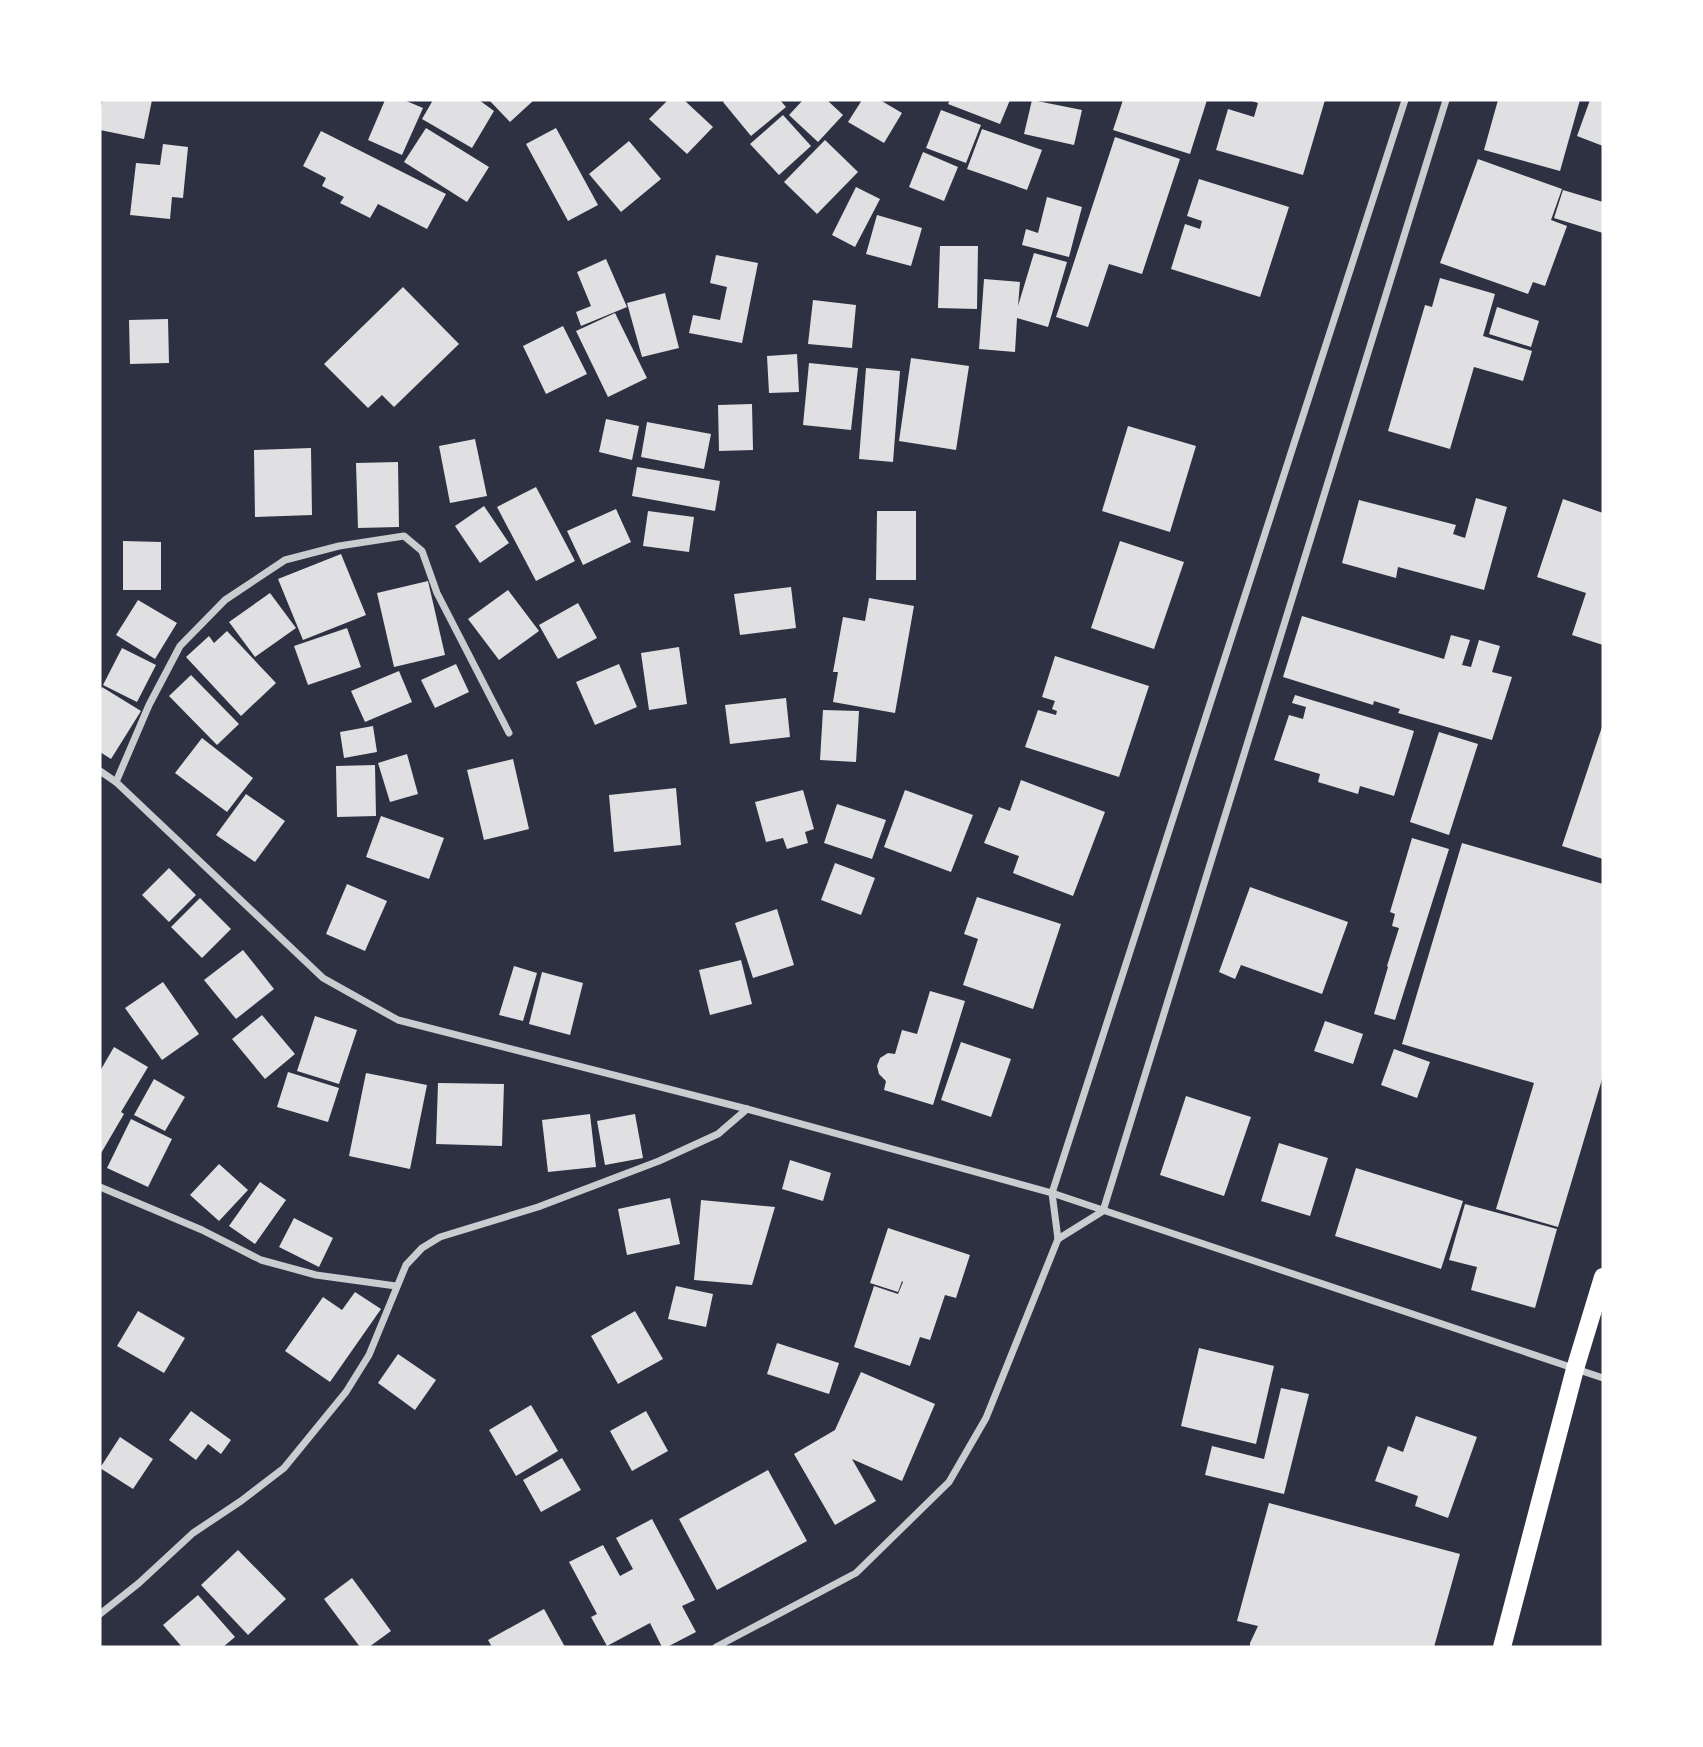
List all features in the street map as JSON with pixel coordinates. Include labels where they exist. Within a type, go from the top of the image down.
[{"type":"main road","points":[[1502,1647],[1575,1369],[1603,1277]]},
{"type":"street","points":[[716,1647],[856,1573],[949,1482],[986,1418],[1058,1239],[1052,1193],[1405,100]]},
{"type":"street","points":[[1058,1239],[1103,1211],[1446,100]]},
{"type":"street","points":[[116,782],[149,705],[180,646],[225,600],[285,560],[338,545],[404,536],[422,551],[437,593],[509,733]]},
{"type":"street","points":[[100,771],[116,782],[323,978],[398,1020],[747,1109],[1052,1193],[1603,1378]]},
{"type":"street","points":[[100,1614],[139,1583],[193,1533],[284,1468],[346,1392],[369,1355],[406,1265],[422,1248],[440,1237],[538,1207],[659,1161],[718,1134],[747,1109]]},
{"type":"street","points":[[100,1187],[202,1230],[261,1260],[316,1275],[396,1286]]},
{"type":"building","points":[[102,100],[152,100],[144,139],[100,130]]},
{"type":"building","points":[[385,100],[404,100],[423,108],[402,155],[368,140]]},
{"type":"building","points":[[433,100],[479,100],[494,111],[472,148],[422,119]]},
{"type":"building","points":[[489,100],[534,100],[510,122]]},
{"type":"building","points":[[668,100],[684,100],[713,127],[687,154],[649,119]]},
{"type":"building","points":[[780,100],[786,107],[751,136],[723,102]]},
{"type":"building","points":[[803,100],[827,100],[843,115],[818,142],[789,115]]},
{"type":"building","points":[[862,100],[880,100],[902,113],[884,143],[848,122]]},
{"type":"building","points":[[950,100],[1010,100],[1000,124],[948,104]]},
{"type":"building","points":[[1032,100],[1082,110],[1074,145],[1024,134]]},
{"type":"building","points":[[1123,100],[1207,100],[1190,154],[1113,130]]},
{"type":"building","points":[[1249,100],[1325,100],[1303,175],[1216,150],[1228,109],[1254,117],[1258,103]]},
{"type":"building","points":[[1498,100],[1580,100],[1560,171],[1484,150]]},
{"type":"building","points":[[1590,100],[1603,100],[1603,146],[1577,136]]},
{"type":"building","points":[[941,110],[981,125],[966,163],[926,148]]},
{"type":"building","points":[[783,115],[811,146],[779,175],[750,144]]},
{"type":"building","points":[[426,128],[489,167],[467,202],[404,162]]},
{"type":"building","points":[[556,128],[598,205],[568,221],[526,144]]},
{"type":"building","points":[[982,129],[1042,150],[1027,190],[967,169]]},
{"type":"building","points":[[321,131],[446,194],[427,229],[378,204],[370,218],[340,203],[344,197],[322,186],[326,178],[303,166]]},
{"type":"building","points":[[1115,137],[1180,159],[1142,274],[1109,264],[1088,327],[1056,317]]},
{"type":"building","points":[[825,140],[858,172],[817,214],[784,182]]},
{"type":"building","points":[[629,141],[661,179],[621,212],[589,174]]},
{"type":"building","points":[[163,144],[188,147],[183,198],[172,197],[170,219],[130,215],[136,163],[160,165]]},
{"type":"building","points":[[923,152],[958,167],[944,201],[909,187]]},
{"type":"building","points":[[1478,159],[1562,189],[1551,220],[1567,226],[1545,286],[1533,282],[1528,294],[1440,263]]},
{"type":"building","points":[[1199,179],[1289,207],[1260,297],[1171,269],[1185,224],[1200,229],[1202,221],[1187,216]]},
{"type":"building","points":[[856,187],[880,199],[855,247],[832,235]]},
{"type":"building","points":[[1563,190],[1603,202],[1603,233],[1554,218]]},
{"type":"building","points":[[1047,197],[1082,207],[1069,257],[1022,245],[1026,229],[1038,233]]},
{"type":"building","points":[[877,215],[922,228],[911,266],[866,254]]},
{"type":"building","points":[[940,246],[978,246],[977,309],[938,308]]},
{"type":"building","points":[[1034,253],[1067,262],[1048,327],[1017,318],[1015,352],[979,349],[984,279],[1020,282],[1018,306]]},
{"type":"building","points":[[716,255],[758,263],[742,343],[689,333],[693,315],[720,320],[727,287],[710,283]]},
{"type":"building","points":[[606,259],[627,307],[581,326],[576,312],[591,306],[577,272]]},
{"type":"building","points":[[1440,278],[1495,294],[1483,336],[1532,351],[1523,381],[1474,367],[1450,449],[1388,431],[1425,305],[1432,307]]},
{"type":"building","points":[[403,287],[459,344],[394,407],[382,395],[368,408],[324,364]]},
{"type":"building","points":[[665,293],[679,348],[642,357],[627,303]]},
{"type":"building","points":[[813,300],[856,305],[852,348],[808,344]]},
{"type":"building","points":[[1497,307],[1539,321],[1531,347],[1489,334]]},
{"type":"building","points":[[615,313],[647,378],[608,397],[576,331]]},
{"type":"building","points":[[168,319],[169,363],[130,364],[129,320]]},
{"type":"building","points":[[563,326],[587,374],[546,394],[523,346]]},
{"type":"building","points":[[797,354],[799,392],[769,393],[767,356]]},
{"type":"building","points":[[911,358],[969,366],[956,450],[899,441]]},
{"type":"building","points":[[809,363],[858,368],[851,430],[803,425]]},
{"type":"building","points":[[866,368],[900,371],[893,462],[859,459]]},
{"type":"building","points":[[752,404],[753,450],[719,451],[718,405]]},
{"type":"building","points":[[606,419],[639,426],[632,460],[599,452]]},
{"type":"building","points":[[647,422],[711,434],[704,469],[641,457]]},
{"type":"building","points":[[1128,426],[1196,446],[1170,532],[1102,511]]},
{"type":"building","points":[[475,439],[487,496],[450,503],[439,446]]},
{"type":"building","points":[[311,448],[312,515],[255,517],[254,450]]},
{"type":"building","points":[[398,462],[399,527],[358,528],[356,463]]},
{"type":"building","points":[[637,467],[720,481],[715,511],[632,496]]},
{"type":"building","points":[[536,487],[575,561],[536,581],[497,507]]},
{"type":"building","points":[[1476,498],[1507,507],[1484,590],[1398,567],[1396,578],[1342,563],[1359,500],[1456,525],[1453,534],[1465,538]]},
{"type":"building","points":[[1563,499],[1603,513],[1603,645],[1572,635],[1586,593],[1537,577]]},
{"type":"building","points":[[484,506],[509,543],[480,563],[455,526]]},
{"type":"building","points":[[616,509],[631,542],[583,565],[567,531]]},
{"type":"building","points":[[648,511],[694,517],[689,552],[643,546]]},
{"type":"building","points":[[877,511],[916,511],[916,580],[876,580]]},
{"type":"building","points":[[123,541],[161,542],[161,590],[123,590]]},
{"type":"building","points":[[1120,541],[1184,562],[1154,649],[1091,628]]},
{"type":"building","points":[[341,554],[366,615],[303,640],[278,579]]},
{"type":"building","points":[[428,581],[445,655],[394,667],[377,593]]},
{"type":"building","points":[[791,587],[796,628],[740,635],[734,594]]},
{"type":"building","points":[[508,590],[539,631],[499,660],[468,619]]},
{"type":"building","points":[[270,593],[296,628],[255,657],[229,622]]},
{"type":"building","points":[[869,598],[914,606],[895,713],[833,702],[838,672],[833,672],[843,617],[865,621]]},
{"type":"building","points":[[138,600],[177,623],[155,659],[116,635]]},
{"type":"building","points":[[578,603],[597,638],[558,659],[539,625]]},
{"type":"building","points":[[1302,616],[1444,659],[1451,635],[1470,640],[1462,665],[1471,667],[1479,640],[1500,646],[1492,672],[1512,677],[1492,740],[1398,713],[1400,709],[1374,701],[1373,705],[1283,677]]},
{"type":"building","points":[[347,628],[361,667],[308,685],[294,646]]},
{"type":"building","points":[[227,631],[276,683],[241,716],[186,657],[209,636],[214,643]]},
{"type":"building","points":[[679,647],[687,704],[649,710],[641,653]]},
{"type":"building","points":[[122,648],[156,665],[137,702],[103,685]]},
{"type":"building","points":[[1055,656],[1149,686],[1119,777],[1025,747],[1038,710],[1056,715],[1057,711],[1052,709],[1055,701],[1042,697]]},
{"type":"building","points":[[456,664],[469,692],[435,708],[421,680]]},
{"type":"building","points":[[619,664],[637,707],[595,725],[576,682]]},
{"type":"building","points":[[399,671],[412,702],[365,722],[351,691]]},
{"type":"building","points":[[191,675],[239,724],[217,745],[169,696]]},
{"type":"building","points":[[102,687],[141,711],[111,759],[100,752]]},
{"type":"building","points":[[1295,695],[1414,731],[1394,796],[1360,786],[1358,794],[1318,782],[1320,774],[1274,760],[1289,715],[1303,719],[1306,707],[1292,703]]},
{"type":"building","points":[[786,698],[790,737],[730,744],[725,705]]},
{"type":"building","points":[[823,710],[859,711],[856,762],[820,760]]},
{"type":"building","points":[[1603,724],[1603,859],[1562,846]]},
{"type":"building","points":[[373,726],[377,752],[344,758],[340,732]]},
{"type":"building","points":[[1439,732],[1478,744],[1449,835],[1410,822]]},
{"type":"building","points":[[202,738],[253,778],[227,812],[175,773]]},
{"type":"building","points":[[407,754],[418,794],[390,802],[378,763]]},
{"type":"building","points":[[513,759],[529,829],[484,840],[467,770]]},
{"type":"building","points":[[375,765],[376,816],[337,817],[336,766]]},
{"type":"building","points":[[1021,780],[1105,812],[1073,896],[1013,873],[1019,856],[984,843],[999,807],[1010,811]]},
{"type":"building","points":[[676,788],[681,845],[614,852],[609,795]]},
{"type":"building","points":[[803,790],[814,829],[805,832],[808,843],[787,849],[783,838],[766,842],[755,802]]},
{"type":"building","points":[[905,790],[973,815],[951,872],[884,847]]},
{"type":"building","points":[[246,794],[285,821],[255,862],[216,835]]},
{"type":"building","points":[[837,804],[886,820],[872,859],[824,843]]},
{"type":"building","points":[[381,816],[444,838],[429,879],[366,857]]},
{"type":"building","points":[[1412,838],[1449,849],[1395,1020],[1374,1014],[1399,928],[1392,926],[1395,914],[1390,912]]},
{"type":"building","points":[[1462,843],[1603,884],[1603,1076],[1558,1227],[1496,1209],[1534,1083],[1402,1044]]},
{"type":"building","points":[[835,863],[875,878],[861,915],[821,900]]},
{"type":"building","points":[[169,868],[196,895],[169,922],[142,895]]},
{"type":"building","points":[[347,884],[387,901],[365,951],[326,934]]},
{"type":"building","points":[[1250,887],[1348,922],[1322,994],[1241,965],[1235,979],[1219,972]]},
{"type":"building","points":[[977,897],[1061,924],[1033,1009],[963,985],[978,939],[964,934]]},
{"type":"building","points":[[200,898],[231,929],[202,958],[171,927]]},
{"type":"building","points":[[777,909],[794,965],[753,978],[735,923]]},
{"type":"building","points":[[243,950],[274,989],[236,1019],[204,980]]},
{"type":"building","points":[[741,960],[752,1004],[710,1015],[699,970]]},
{"type":"building","points":[[514,966],[537,973],[523,1021],[499,1015]]},
{"type":"building","points":[[542,972],[583,983],[570,1035],[529,1024]]},
{"type":"building","points":[[163,982],[199,1034],[162,1060],[125,1008]]},
{"type":"building","points":[[930,991],[965,1001],[933,1105],[884,1090],[886,1081],[879,1074],[877,1066],[880,1058],[888,1053],[895,1054],[902,1030],[917,1034]]},
{"type":"building","points":[[262,1015],[295,1054],[265,1079],[232,1039]]},
{"type":"building","points":[[315,1016],[357,1030],[339,1084],[297,1071]]},
{"type":"building","points":[[1325,1021],[1363,1034],[1353,1064],[1314,1051]]},
{"type":"building","points":[[961,1042],[1011,1059],[991,1117],[941,1100]]},
{"type":"building","points":[[114,1047],[148,1067],[121,1112],[124,1114],[100,1155],[100,1071]]},
{"type":"building","points":[[1394,1049],[1430,1062],[1417,1098],[1381,1085]]},
{"type":"building","points":[[288,1072],[339,1088],[328,1122],[277,1107]]},
{"type":"building","points":[[366,1073],[427,1085],[410,1169],[349,1156]]},
{"type":"building","points":[[154,1079],[185,1097],[165,1131],[134,1115]]},
{"type":"building","points":[[438,1083],[504,1084],[502,1146],[436,1144]]},
{"type":"building","points":[[1186,1096],[1251,1117],[1224,1196],[1160,1175]]},
{"type":"building","points":[[590,1114],[596,1167],[548,1172],[542,1120]]},
{"type":"building","points":[[635,1114],[643,1158],[605,1165],[597,1121]]},
{"type":"building","points":[[131,1119],[172,1139],[148,1187],[107,1168]]},
{"type":"building","points":[[1279,1143],[1328,1158],[1310,1216],[1261,1201]]},
{"type":"building","points":[[790,1160],[831,1173],[823,1201],[782,1189]]},
{"type":"building","points":[[219,1164],[248,1190],[219,1221],[190,1195]]},
{"type":"building","points":[[1356,1168],[1463,1201],[1441,1269],[1335,1236]]},
{"type":"building","points":[[260,1182],[286,1200],[255,1244],[229,1226]]},
{"type":"building","points":[[670,1198],[680,1244],[627,1255],[618,1209]]},
{"type":"building","points":[[701,1200],[775,1207],[752,1285],[694,1280]]},
{"type":"building","points":[[1465,1204],[1557,1229],[1535,1308],[1471,1290],[1477,1267],[1449,1260]]},
{"type":"building","points":[[294,1218],[333,1238],[319,1267],[279,1247]]},
{"type":"building","points":[[888,1228],[970,1255],[956,1298],[945,1295],[930,1340],[920,1337],[910,1366],[854,1347],[874,1286],[898,1294],[903,1282],[898,1292],[870,1283]]},
{"type":"building","points":[[676,1286],[713,1294],[706,1327],[668,1319]]},
{"type":"building","points":[[355,1292],[381,1309],[330,1382],[285,1351],[323,1297],[342,1310]]},
{"type":"building","points":[[138,1311],[185,1338],[164,1373],[117,1346]]},
{"type":"building","points":[[635,1311],[663,1359],[618,1384],[591,1336]]},
{"type":"building","points":[[777,1343],[839,1363],[829,1394],[767,1374]]},
{"type":"building","points":[[1199,1348],[1274,1366],[1256,1444],[1181,1426]]},
{"type":"building","points":[[398,1354],[436,1380],[415,1410],[378,1383]]},
{"type":"building","points":[[861,1372],[935,1404],[902,1481],[852,1459],[876,1501],[835,1525],[794,1454],[835,1430]]},
{"type":"building","points":[[1281,1388],[1309,1394],[1284,1494],[1205,1475],[1212,1446],[1264,1459]]},
{"type":"building","points":[[531,1405],[558,1451],[516,1476],[489,1430]]},
{"type":"building","points":[[191,1411],[231,1440],[221,1454],[208,1444],[196,1460],[169,1440]]},
{"type":"building","points":[[646,1411],[668,1451],[632,1471],[610,1431]]},
{"type":"building","points":[[1416,1416],[1477,1437],[1448,1518],[1415,1506],[1418,1496],[1375,1481],[1388,1446],[1403,1452]]},
{"type":"building","points":[[120,1437],[153,1459],[133,1489],[100,1468]]},
{"type":"building","points":[[562,1458],[581,1490],[541,1512],[523,1480]]},
{"type":"building","points":[[768,1470],[807,1541],[717,1590],[679,1519]]},
{"type":"building","points":[[1269,1503],[1460,1554],[1434,1647],[1250,1647],[1258,1626],[1237,1621]]},
{"type":"building","points":[[652,1519],[695,1600],[682,1606],[696,1632],[662,1647],[650,1623],[607,1646],[591,1617],[597,1614],[569,1562],[603,1545],[620,1576],[633,1569],[616,1538]]},
{"type":"building","points":[[238,1550],[286,1599],[248,1635],[201,1585]]},
{"type":"building","points":[[352,1578],[391,1631],[369,1647],[360,1647],[324,1599]]},
{"type":"building","points":[[198,1595],[235,1637],[223,1647],[182,1647],[163,1625]]},
{"type":"building","points":[[544,1609],[565,1647],[492,1647],[488,1640]]}]
